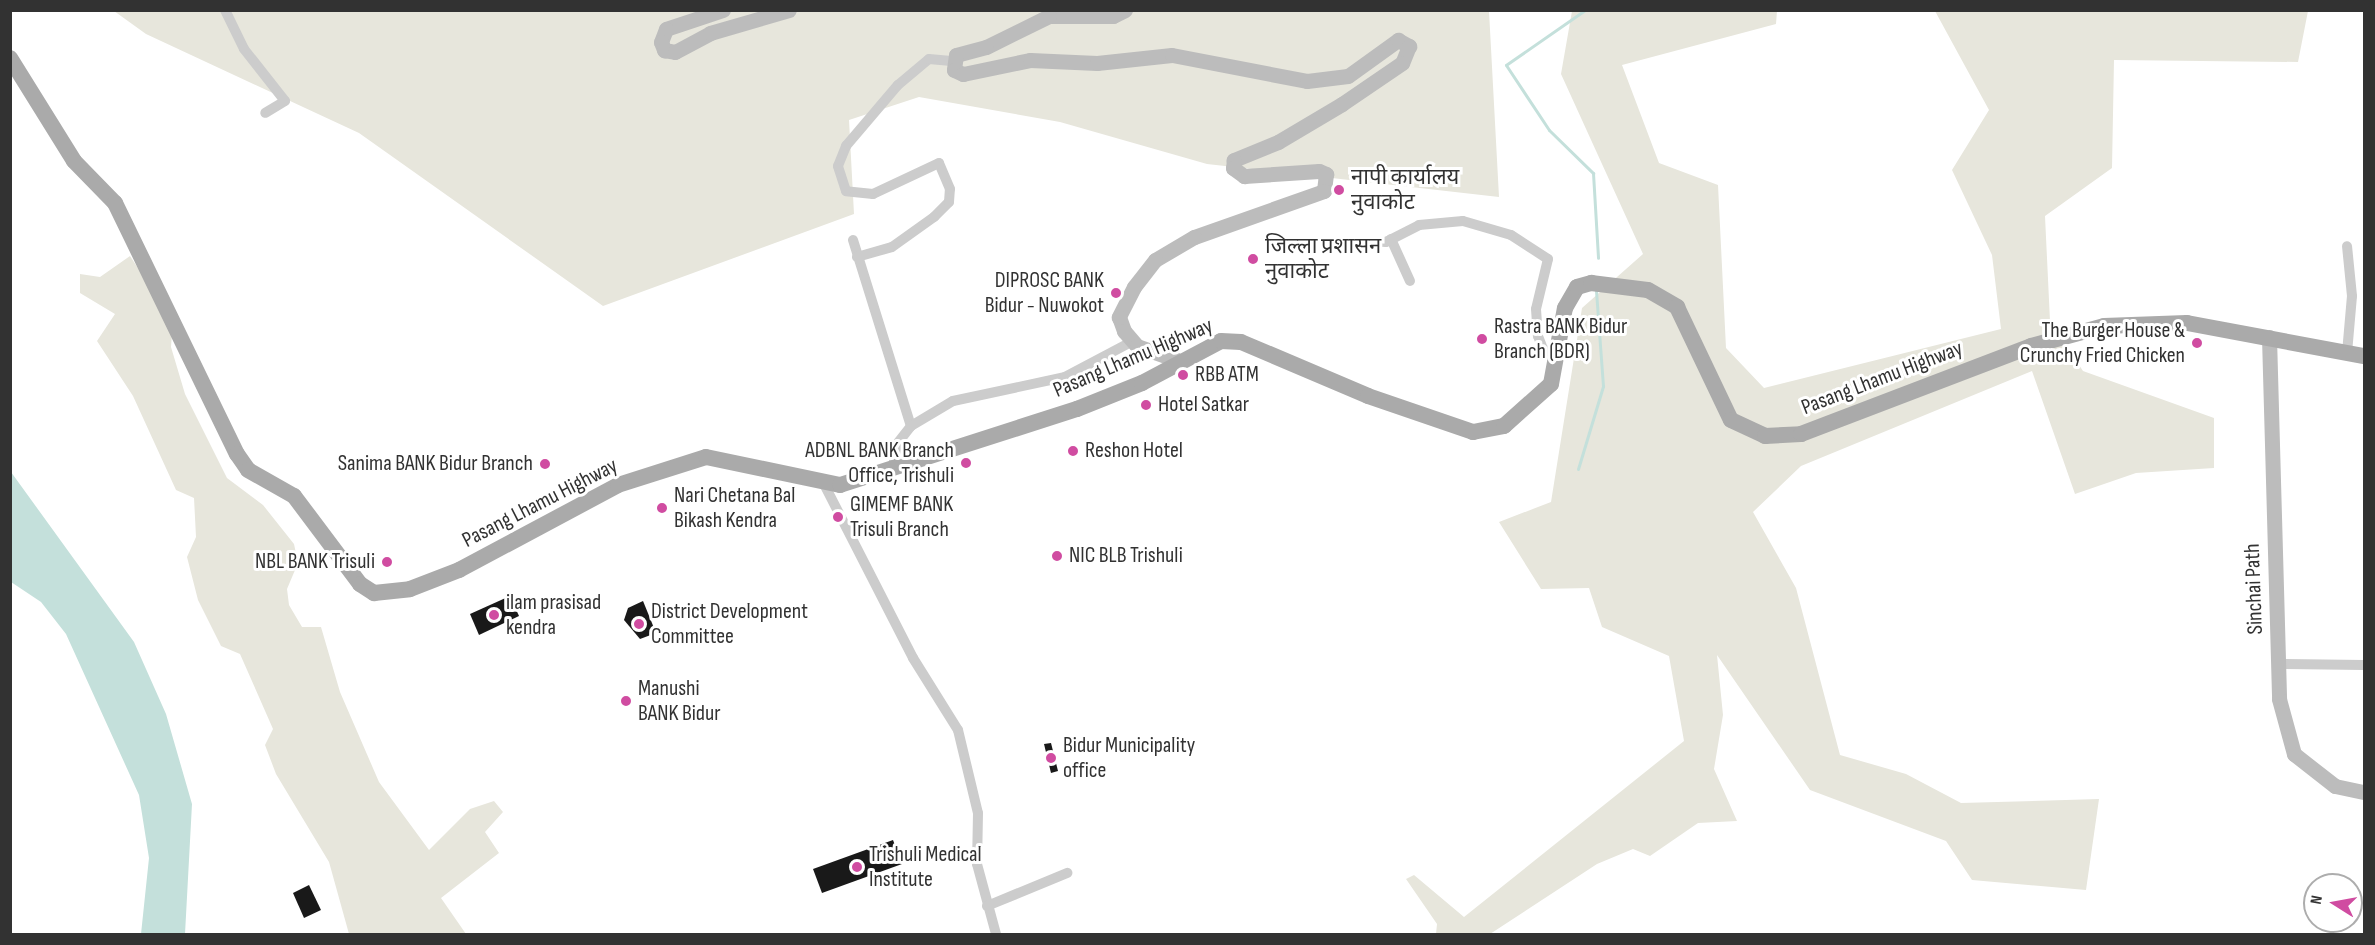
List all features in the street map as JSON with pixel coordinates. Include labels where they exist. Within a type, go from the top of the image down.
[{"type":"main road","name":"Pasang Lhamu Highway","points":[[10,58],[74,161],[115,203],[242,462],[294,496],[370,591],[410,589],[452,572],[618,486],[706,457],[825,486],[1077,409],[1142,384],[1177,360],[1221,341],[1240,342],[1368,396],[1473,432],[1504,426],[1521,416],[1551,384],[1561,320],[1577,287],[1608,282],[1648,290],[1677,307],[1695,334],[1713,388],[1731,420],[1765,436],[1801,434],[2031,345],[2104,326],[2187,323],[2364,356]]},
{"type":"street","points":[[225,10],[244,49],[285,101],[265,113]]},
{"type":"street","points":[[723,10],[666,29],[661,42],[664,50],[675,52],[710,33],[789,10]]},
{"type":"street","points":[[857,257],[892,248],[934,217],[949,202],[950,189],[939,163],[873,194],[846,191],[838,166],[846,146],[898,85],[929,58],[954,61],[1048,16],[1113,16],[1125,10]]},
{"type":"street","points":[[954,61],[954,70],[963,74],[1030,60],[1097,63],[1172,55],[1307,81],[1348,76],[1398,40],[1409,46],[1402,63],[1341,104],[1278,142],[1234,159],[1233,168],[1244,176],[1319,171],[1327,182],[1308,201],[1194,237],[1155,260],[1119,317],[1131,342],[1177,360]]},
{"type":"street","points":[[1348,243],[1391,239],[1419,225],[1463,220],[1511,235],[1548,259],[1536,309],[1538,336],[1543,349],[1557,355]]},
{"type":"street","points":[[1391,239],[1410,280]]},
{"type":"street","points":[[852,240],[911,426]]},
{"type":"street","points":[[2347,353],[2352,296],[2348,246]]},
{"type":"street","name":"Sinchai Path","points":[[2269,337],[2279,699],[2294,754],[2335,786],[2364,792]]},
{"type":"street","points":[[893,466],[897,444],[911,426],[953,401],[1065,376],[1131,342]]},
{"type":"street","points":[[825,486],[913,658],[958,730],[978,813],[977,864],[996,934]]},
{"type":"street","points":[[2279,664],[2364,665]]},
{"type":"street","points":[[987,906],[1067,873]]},
{"type":"shaded area","points":[[114,11],[1489,11],[1499,197],[1207,164],[1060,122],[919,97],[849,120],[854,214],[603,306],[359,133],[146,34]]},
{"type":"shaded area","points":[[1572,11],[1777,11],[1776,24],[1622,65],[1659,163],[1718,185],[1726,348],[1764,388],[2001,329],[1992,255],[1952,170],[1989,110],[1935,11],[2308,11],[2298,62],[2114,60],[2112,168],[2045,216],[2050,321],[2083,371],[2214,418],[2214,468],[2136,473],[2075,494],[2032,371],[1801,466],[1753,512],[1796,588],[1840,755],[1906,774],[1961,803],[2099,799],[2086,890],[1972,880],[1946,841],[1810,790],[1717,655],[1723,715],[1714,769],[1737,821],[1698,823],[1650,856],[1633,849],[1597,864],[1490,934],[1436,934],[1437,924],[1406,879],[1414,875],[1464,917],[1684,741],[1669,656],[1602,627],[1589,588],[1541,589],[1499,522],[1551,502],[1582,308],[1643,254],[1561,74]]},
{"type":"shaded area","points":[[130,256],[173,321],[171,347],[185,394],[227,478],[263,505],[294,544],[298,563],[287,589],[289,605],[302,627],[321,627],[340,692],[379,782],[429,850],[470,809],[494,801],[503,812],[485,832],[499,853],[441,898],[466,934],[349,934],[329,862],[276,774],[265,745],[273,729],[240,654],[221,646],[198,600],[187,557],[196,537],[194,498],[176,490],[133,396],[97,341],[115,314],[80,293],[80,274],[100,277]]},
{"type":"shaded area","points":[[11,472],[134,642],[166,714],[192,804],[185,934],[141,934],[149,858],[139,795],[66,634],[41,602],[11,582]]},
{"type":"building","name":"ilam prasisad kendra","points":[[510,596],[519,616],[479,635],[470,614]]},
{"type":"building","name":"District Development Committee","points":[[643,601],[656,633],[640,639],[624,620],[628,608]]},
{"type":"building","name":"Bidur Municipality office","points":[[1051,743],[1058,771],[1051,773],[1044,744]]},
{"type":"building","name":"Trishuli Medical Institute","points":[[893,840],[902,864],[822,893],[813,869]]},
{"type":"building","points":[[309,885],[321,910],[304,918],[293,893]]},
{"type":"waterway","points":[[1585,10],[1506,65],[1549,130],[1593,173],[1598,258]]},
{"type":"waterway","points":[[1578,469],[1603,386],[1596,290]]},
{"type":"place","name":"नापी कार्यालय नुवाकोट","points":[[1339,190]]},
{"type":"place","name":"जिल्ला प्रशासन नुवाकोट","points":[[1253,259]]},
{"type":"place","name":"DIPROSC BANK Bidur - Nuwokot","points":[[1116,293]]},
{"type":"place","name":"Rastra BANK Bidur Branch (BDR)","points":[[1482,339]]},
{"type":"place","name":"The Burger House & Crunchy Fried Chicken","points":[[2197,343]]},
{"type":"place","name":"RBB ATM","points":[[1183,375]]},
{"type":"place","name":"Hotel Satkar","points":[[1146,405]]},
{"type":"place","name":"Reshon Hotel","points":[[1073,451]]},
{"type":"place","name":"ADBNL BANK Branch Office, Trishuli","points":[[966,463]]},
{"type":"place","name":"Sanima BANK Bidur Branch","points":[[545,464]]},
{"type":"place","name":"Nari Chetana Bal Bikash Kendra","points":[[662,508]]},
{"type":"place","name":"GIMEMF BANK Trisuli Branch","points":[[838,517]]},
{"type":"place","name":"NIC BLB Trishuli","points":[[1057,556]]},
{"type":"place","name":"NBL BANK Trisuli","points":[[387,562]]},
{"type":"place","name":"ilam prasisad kendra","points":[[494,615]]},
{"type":"place","name":"District Development Committee","points":[[639,624]]},
{"type":"place","name":"Manushi BANK Bidur","points":[[626,701]]},
{"type":"place","name":"Bidur Municipality office","points":[[1051,758]]},
{"type":"place","name":"Trishuli Medical Institute","points":[[857,867]]}]
